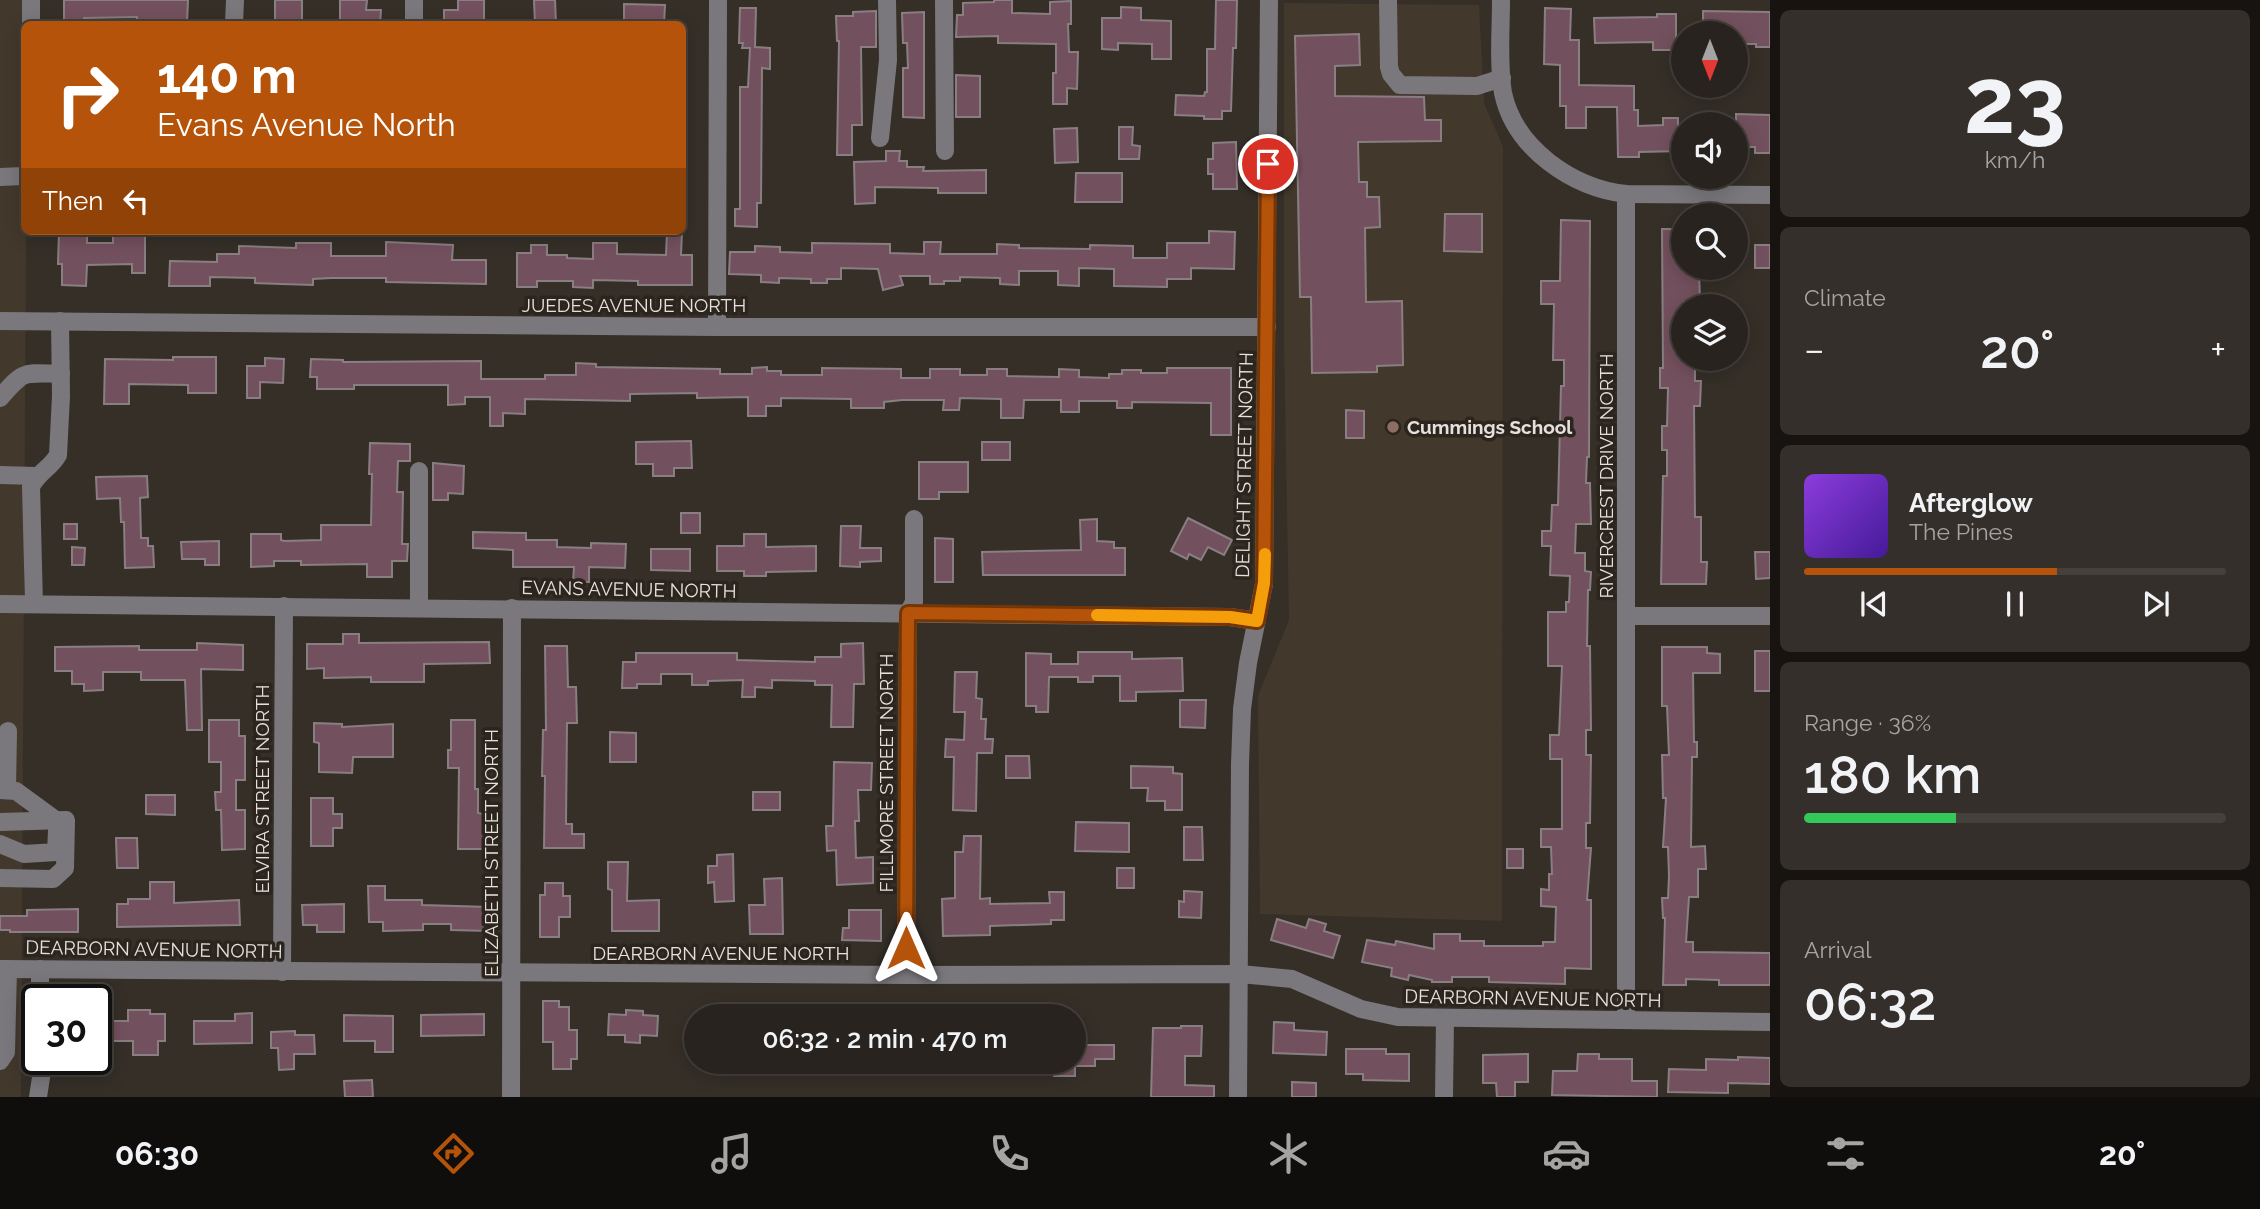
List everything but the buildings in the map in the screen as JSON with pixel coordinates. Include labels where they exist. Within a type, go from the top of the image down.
[{"type":"street","points":[[30,21],[31,0]]},
{"type":"street","points":[[234,0],[234,21]]},
{"type":"street","points":[[414,0],[414,21]]},
{"type":"street","points":[[717,327],[718,0]]},
{"type":"street","points":[[880,138],[888,60],[887,0]]},
{"type":"street","points":[[944,0],[945,151]]},
{"type":"street","name":"DELIGHT STREET NORTH","points":[[1238,1097],[1240,750],[1248,663],[1264,583],[1269,0]]},
{"type":"street","points":[[1388,0],[1389,67],[1400,85],[1477,86],[1502,78]]},
{"type":"street","points":[[1501,0],[1504,95],[1512,115],[1545,160],[1581,182],[1604,191],[1626,194],[1770,195]]},
{"type":"street","points":[[0,177],[21,177]]},
{"type":"street","name":"RIVERCREST DRIVE NORTH","points":[[1626,194],[1626,1020]]},
{"type":"street","name":"JUEDES AVENUE NORTH","points":[[0,321],[717,327],[1267,327]]},
{"type":"street","points":[[34,604],[31,487],[36,476],[53,464],[58,455],[60,321]]},
{"type":"street","points":[[0,398],[19,376],[28,373],[61,374]]},
{"type":"street","points":[[419,471],[419,607]]},
{"type":"street","points":[[0,475],[36,476]]},
{"type":"street","name":"FILLMORE STREET NORTH","points":[[906,975],[908,613],[914,601],[914,519]]},
{"type":"street","name":"EVANS AVENUE NORTH","points":[[0,604],[1230,617],[1257,621]]},
{"type":"street","name":"ELVIRA STREET NORTH","points":[[282,972],[284,606]]},
{"type":"street","name":"ELIZABETH STREET NORTH","points":[[511,1097],[512,608]]},
{"type":"street","points":[[1628,616],[1770,616]]},
{"type":"street","points":[[8,731],[3,790],[16,791],[57,821]]},
{"type":"street","points":[[0,822],[66,820],[65,868],[59,874],[53,879],[0,878]]},
{"type":"street","points":[[0,844],[24,854],[56,852],[57,821]]},
{"type":"street","points":[[0,1061],[6,1052],[4,969]]},
{"type":"street","name":"DEARBORN AVENUE NORTH","points":[[4,969],[906,975],[1240,974],[1292,979],[1361,1009],[1398,1017],[1770,1023]]},
{"type":"street","points":[[40,969],[40,984]]},
{"type":"street","points":[[1444,1097],[1445,1019]]},
{"type":"street","points":[[37,1097],[41,1075]]},
{"type":"shaded area","points":[[0,0],[27,0],[24,21],[21,21],[21,235],[26,235],[21,1097],[0,1097]]},
{"type":"shaded area","name":"Cummings School","points":[[1284,3],[1479,5],[1484,103],[1503,147],[1502,921],[1260,914],[1258,696],[1289,620],[1284,342]]},
{"type":"slow traffic","points":[[1097,615],[1230,617],[1257,621],[1264,583],[1265,554]]},
{"type":"place","name":"Cummings School","points":[[1393,427]]},
{"type":"route","points":[[906,948],[908,613],[1230,617],[1257,621],[1264,583],[1268,164]]}]
